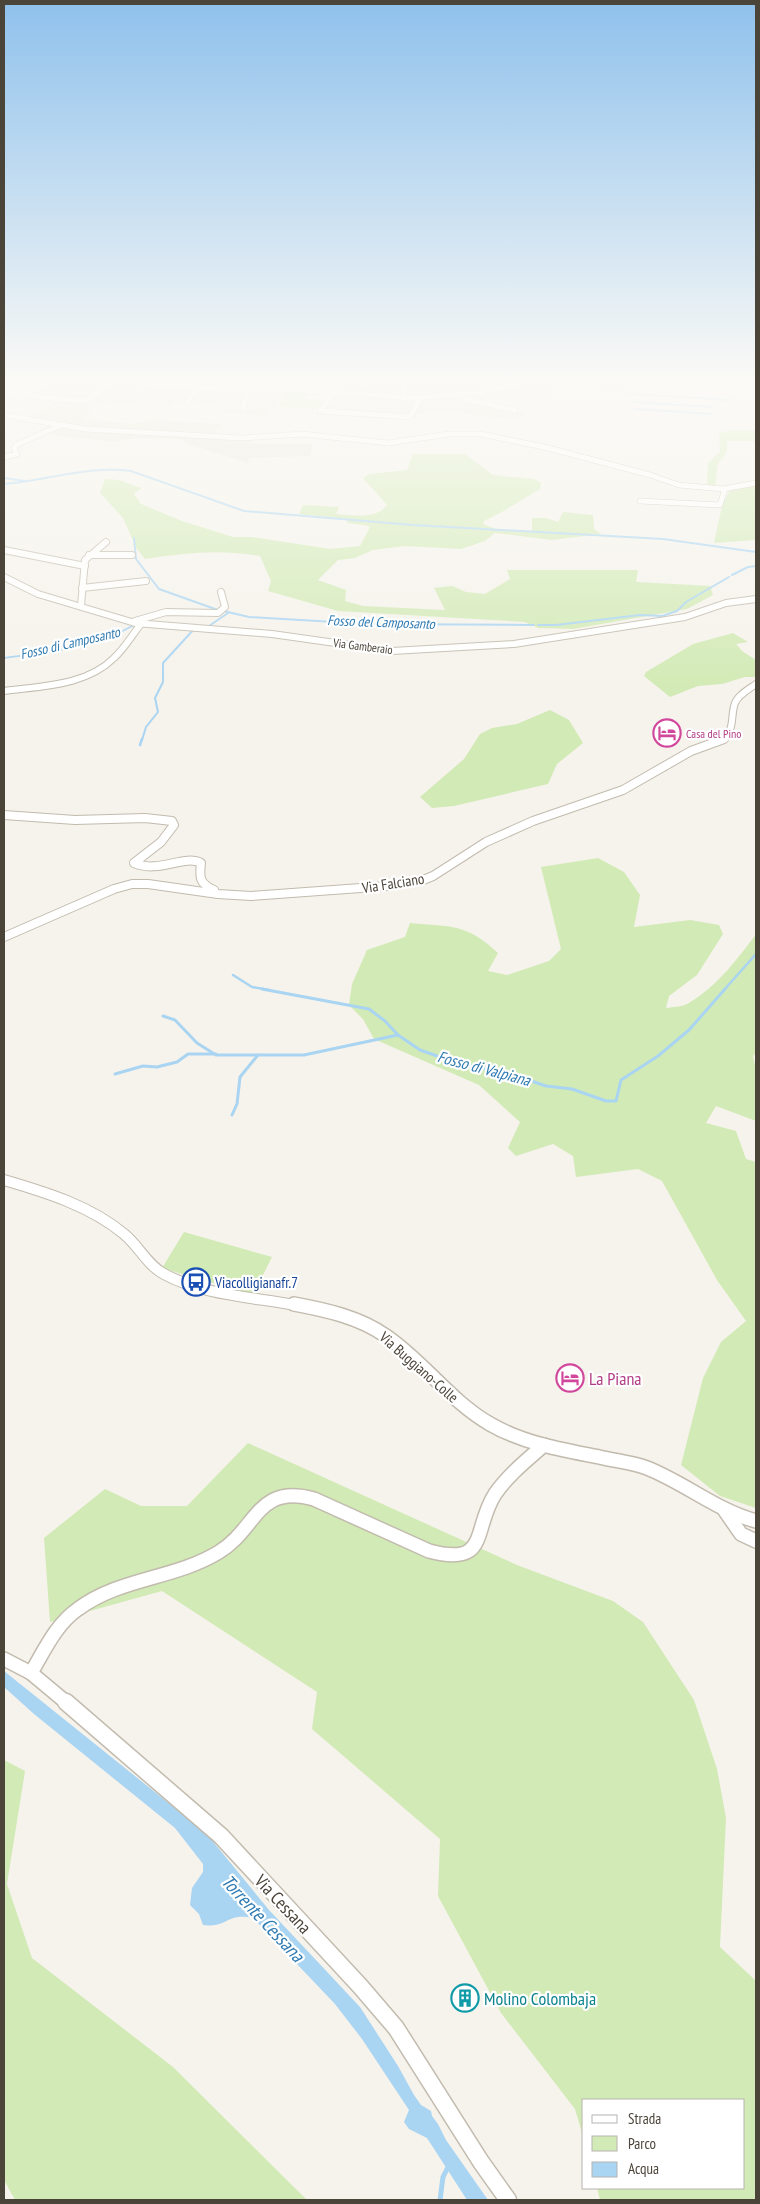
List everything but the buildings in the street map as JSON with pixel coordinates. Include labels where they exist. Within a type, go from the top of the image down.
[{"type":"street","points":[[689,486],[725,489],[741,486]]},
{"type":"street","points":[[640,501],[720,505],[725,489]]},
{"type":"street","points":[[81,606],[84,566],[89,555],[106,542]]},
{"type":"street","points":[[4,550],[84,566]]},
{"type":"street","points":[[89,555],[132,555]]},
{"type":"street","name":"Via Gamberaio","points":[[4,577],[38,594],[141,624],[272,634],[380,650],[424,650],[514,644],[684,617],[730,603],[756,600]]},
{"type":"street","points":[[82,588],[146,581]]},
{"type":"street","points":[[132,622],[166,612],[218,613],[225,607],[221,592]]},
{"type":"street","points":[[4,691],[70,682],[99,669],[120,652],[141,624]]},
{"type":"street","name":"Via Falciano","points":[[4,937],[122,886],[148,884],[218,894],[251,896],[407,884],[433,876],[486,842],[534,821],[624,790],[691,750],[724,739],[733,724],[735,703],[745,691],[756,684]]},
{"type":"street","points":[[4,815],[99,820],[144,818],[172,820],[174,825],[171,832],[158,845],[134,862],[140,866],[150,868],[195,860],[201,864],[199,877],[204,886],[218,894]]},
{"type":"street","name":"Via Buggiano-Colle","points":[[4,1180],[55,1196],[107,1223],[130,1239],[149,1262],[161,1272],[175,1279],[224,1294],[314,1307],[369,1326],[399,1346],[450,1394],[480,1418],[519,1437],[544,1445],[645,1468],[725,1510],[756,1520]]},
{"type":"street","points":[[31,1673],[57,1630],[78,1608],[104,1593],[189,1567],[215,1555],[228,1546],[267,1504],[283,1496],[297,1494],[333,1506],[398,1539],[440,1554],[454,1556],[466,1554],[471,1550],[476,1541],[488,1506],[496,1492],[544,1445]]},
{"type":"street","points":[[725,1510],[732,1524],[742,1535],[756,1541]]},
{"type":"street","name":"Via Cessana","points":[[4,1660],[31,1673],[220,1836],[360,1986],[396,2028],[481,2162],[508,2200]]},
{"type":"green space","points":[[103,486],[135,486],[141,488],[134,494],[141,504],[182,521],[233,537],[252,537],[330,549],[360,546],[370,527],[347,523],[348,519],[299,514],[303,505],[339,507],[336,514],[364,516],[377,513],[387,505],[370,486],[541,486],[540,489],[484,521],[483,524],[496,529],[532,531],[532,518],[546,518],[558,522],[563,512],[593,515],[594,529],[601,534],[552,540],[495,533],[485,541],[461,549],[405,546],[373,550],[355,558],[338,560],[318,580],[346,590],[345,601],[363,606],[445,610],[434,588],[452,586],[466,592],[485,594],[510,579],[507,570],[638,570],[636,582],[710,586],[713,595],[687,609],[573,629],[538,628],[525,622],[338,611],[268,591],[271,581],[260,556],[202,553],[145,559],[137,549],[123,518],[100,493]]},
{"type":"green space","points":[[756,486],[756,540],[714,543],[722,506],[731,488]]},
{"type":"green space","points":[[733,633],[748,642],[736,644],[742,651],[756,660],[756,677],[745,677],[722,684],[698,686],[670,697],[644,676],[646,672],[693,644]]},
{"type":"green space","points":[[550,710],[569,720],[583,743],[557,764],[548,784],[454,806],[432,808],[420,797],[464,759],[480,734],[492,728],[517,724]]},
{"type":"green space","points":[[598,858],[624,872],[640,895],[634,927],[690,920],[719,925],[723,934],[697,975],[669,996],[666,1008],[687,1004],[708,989],[734,963],[756,934],[756,1053],[753,1056],[756,1070],[756,1121],[716,1106],[706,1123],[736,1131],[746,1159],[756,1162],[756,1508],[720,1496],[681,1465],[703,1378],[721,1342],[746,1321],[717,1280],[662,1181],[638,1169],[576,1177],[573,1156],[553,1144],[516,1156],[508,1148],[520,1122],[479,1085],[374,1039],[363,1019],[349,1005],[352,984],[367,950],[405,937],[410,923],[448,926],[477,936],[498,953],[488,971],[507,975],[549,961],[561,949],[541,867]]},
{"type":"green space","points":[[184,1232],[272,1257],[253,1295],[162,1268]]},
{"type":"green space","points":[[248,1443],[517,1565],[613,1601],[643,1622],[694,1700],[717,1769],[726,1818],[720,1947],[756,1981],[756,2200],[600,2200],[597,2189],[745,2189],[745,2099],[582,2099],[582,2133],[575,2109],[501,2013],[438,1896],[440,1839],[312,1729],[317,1692],[162,1591],[50,1622],[44,1538],[105,1489],[141,1506],[187,1506]]},
{"type":"green space","points":[[4,1760],[25,1771],[7,1884],[32,1958],[173,2067],[307,2200],[15,2200],[4,2180]]},
{"type":"water","name":"Torrente Cessana","points":[[4,1671],[206,1833],[269,1910],[360,2007],[398,2066],[414,2095],[421,2105],[431,2111],[446,2140],[488,2200],[467,2200],[427,2138],[409,2129],[404,2122],[409,2110],[362,2039],[335,2004],[253,1918],[238,1917],[218,1924],[203,1925],[199,1914],[190,1905],[192,1888],[203,1872],[203,1864],[175,1828],[34,1714],[4,1687]]},
{"type":"waterway","points":[[173,486],[244,511],[413,525],[663,539],[756,552]]},
{"type":"waterway","name":"Fosso del Camposanto","points":[[134,538],[136,559],[159,589],[215,609],[249,617],[368,624],[534,625]]},
{"type":"waterway","points":[[732,575],[748,567],[756,566]]},
{"type":"waterway","points":[[538,625],[556,625],[640,615],[662,616],[677,611],[686,602],[729,577]]},
{"type":"waterway","points":[[205,626],[209,626],[228,613]]},
{"type":"waterway","name":"Fosso di Camposanto","points":[[4,658],[87,644],[119,633],[134,625]]},
{"type":"waterway","points":[[142,740],[146,727],[158,712],[155,698],[163,682],[163,663],[195,628]]},
{"type":"waterway","points":[[140,745],[142,739]]},
{"type":"waterway","name":"Fosso di Valpiana","points":[[724,990],[756,954]]},
{"type":"waterway","points":[[233,975],[252,987],[269,990]]},
{"type":"waterway","points":[[262,989],[369,1009],[385,1021],[398,1035]]},
{"type":"waterway","name":"Fosso di Valpiana","points":[[398,1035],[420,1050],[449,1060],[517,1076],[546,1086],[572,1089],[606,1101],[616,1101],[621,1080],[658,1056],[689,1030],[725,989]]},
{"type":"waterway","name":"Fosso di Valpiana","points":[[163,1016],[175,1020],[197,1043],[214,1054]]},
{"type":"waterway","name":"Fosso di Valpiana","points":[[258,1055],[304,1055],[398,1035]]},
{"type":"waterway","points":[[115,1074],[143,1066],[157,1067],[177,1062],[188,1054],[214,1054]]},
{"type":"waterway","name":"Fosso di Valpiana","points":[[214,1054],[258,1055]]},
{"type":"waterway","points":[[232,1115],[237,1104],[240,1077],[258,1055]]},
{"type":"waterway","points":[[440,2200],[443,2177],[448,2167]]},
{"type":"place","name":"Casa del Pino","points":[[667,733]]},
{"type":"place","name":"Viacolligianafr.7","points":[[196,1282]]},
{"type":"place","name":"La Piana","points":[[570,1378]]},
{"type":"place","name":"Molino Colombaja","points":[[465,1998]]}]
